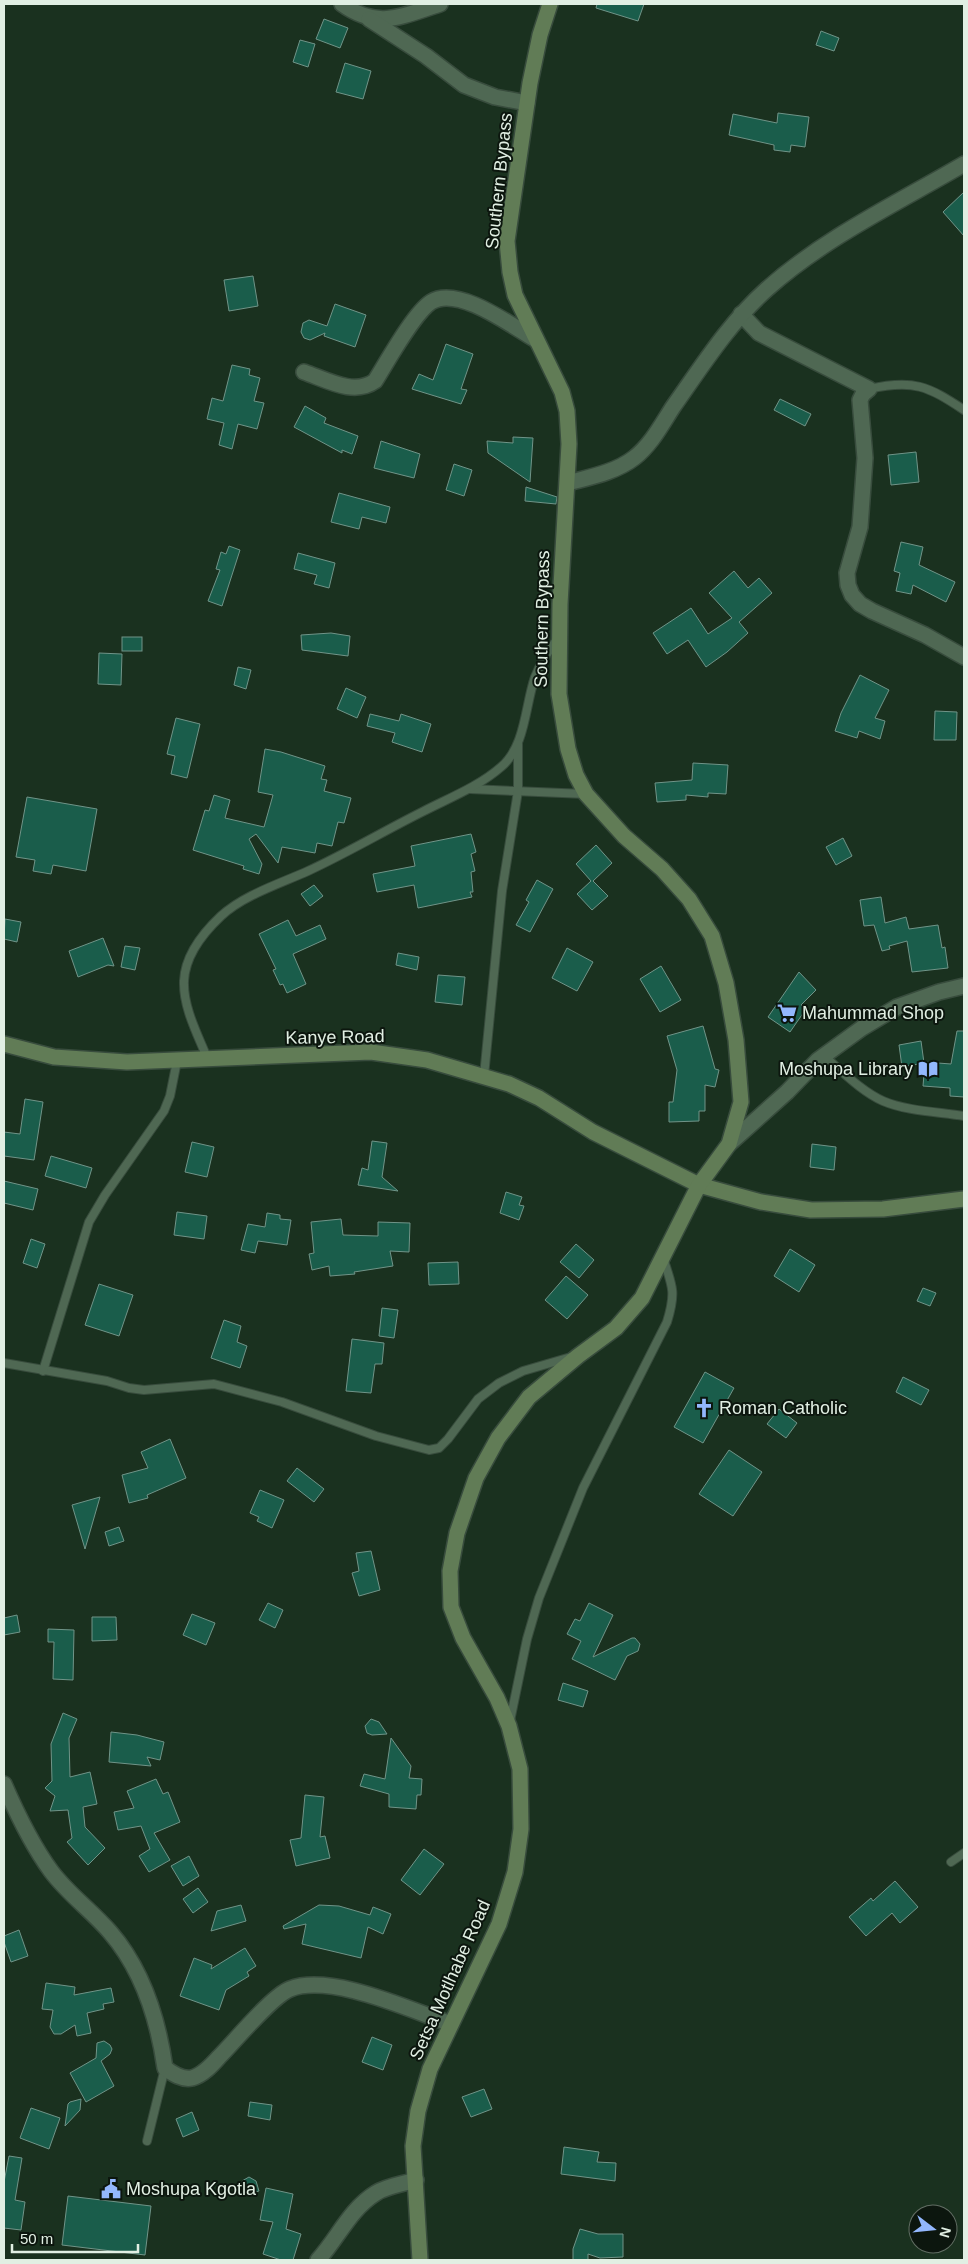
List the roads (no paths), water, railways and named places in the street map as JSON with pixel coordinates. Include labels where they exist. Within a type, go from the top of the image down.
[{"type":"street","points":[[342,4],[352,12],[369,18],[464,84],[495,97],[527,103]]},
{"type":"street","points":[[369,18],[388,19],[440,4]]},
{"type":"street","name":"Southern Bypass","points":[[550,4],[540,35],[527,103],[507,241],[510,272],[515,295],[562,392],[567,411],[569,444],[568,483],[562,546],[559,694],[568,749],[576,775],[586,794],[624,836],[662,869],[689,899],[712,936],[727,992],[736,1040],[741,1102],[729,1144],[699,1184]]},
{"type":"street","points":[[568,483],[617,468],[635,458],[649,442],[722,337],[741,314],[793,267],[824,246],[964,164]]},
{"type":"street","points":[[304,372],[357,388],[367,387],[375,381],[416,318],[431,302],[447,298],[463,300],[480,307],[536,340]]},
{"type":"street","points":[[741,314],[759,333],[869,389],[860,400],[865,458],[860,527],[847,573],[848,585],[852,595],[860,604],[925,635],[964,657]]},
{"type":"street","points":[[729,1144],[824,1056],[862,1028],[897,1007],[938,992],[964,986]]},
{"type":"street","name":"Kanye Road","points":[[4,1044],[54,1057],[93,1061],[208,1060],[371,1052],[426,1060],[510,1084],[539,1098],[593,1132],[699,1184],[761,1202],[811,1210],[883,1209],[964,1199]]},
{"type":"street","name":"Setsa Motlhabe Road","points":[[420,2260],[413,2146],[418,2111],[430,2069],[499,1924],[515,1872],[521,1829],[520,1769],[509,1726],[497,1698],[463,1638],[451,1607],[450,1571],[457,1533],[476,1478],[498,1438],[529,1397],[578,1356],[616,1328],[642,1298],[699,1184]]},
{"type":"street","points":[[4,1786],[35,1846],[50,1870],[123,1948],[151,2003],[165,2068],[182,2078],[199,2076],[219,2058],[267,2006],[289,1989],[312,1984],[341,1986],[451,2024]]},
{"type":"street","points":[[318,2260],[349,2218],[364,2202],[377,2192],[416,2180]]},
{"type":"lane","points":[[869,389],[898,384],[928,388],[964,410]]},
{"type":"lane","points":[[208,1060],[185,1001],[184,979],[194,950],[202,938],[222,916],[242,901],[333,860],[470,789],[502,767],[512,755],[518,742],[542,659],[559,636]]},
{"type":"lane","points":[[484,1076],[502,891],[518,791],[518,742]]},
{"type":"lane","points":[[470,789],[586,794]]},
{"type":"lane","points":[[824,1056],[869,1092],[894,1105],[964,1116]]},
{"type":"lane","points":[[43,1371],[89,1222],[105,1195],[164,1111],[170,1096],[177,1061]]},
{"type":"lane","points":[[509,1726],[527,1639],[539,1598],[587,1480],[666,1322],[673,1303],[673,1289],[663,1258]]},
{"type":"lane","points":[[4,1363],[107,1381],[129,1388],[144,1390],[214,1384],[282,1402],[376,1436],[429,1450],[439,1448],[478,1399],[499,1383],[523,1371],[578,1356]]},
{"type":"lane","points":[[950,1862],[964,1854]]},
{"type":"lane","points":[[147,2141],[165,2068]]},
{"type":"place","name":"Mahummad Shop","points":[[787,1013]]},
{"type":"place","name":"Moshupa Library","points":[[928,1069]]},
{"type":"place","name":"Roman Catholic","points":[[704,1408]]},
{"type":"place","name":"Moshupa Kgotla","points":[[111,2189]]}]
